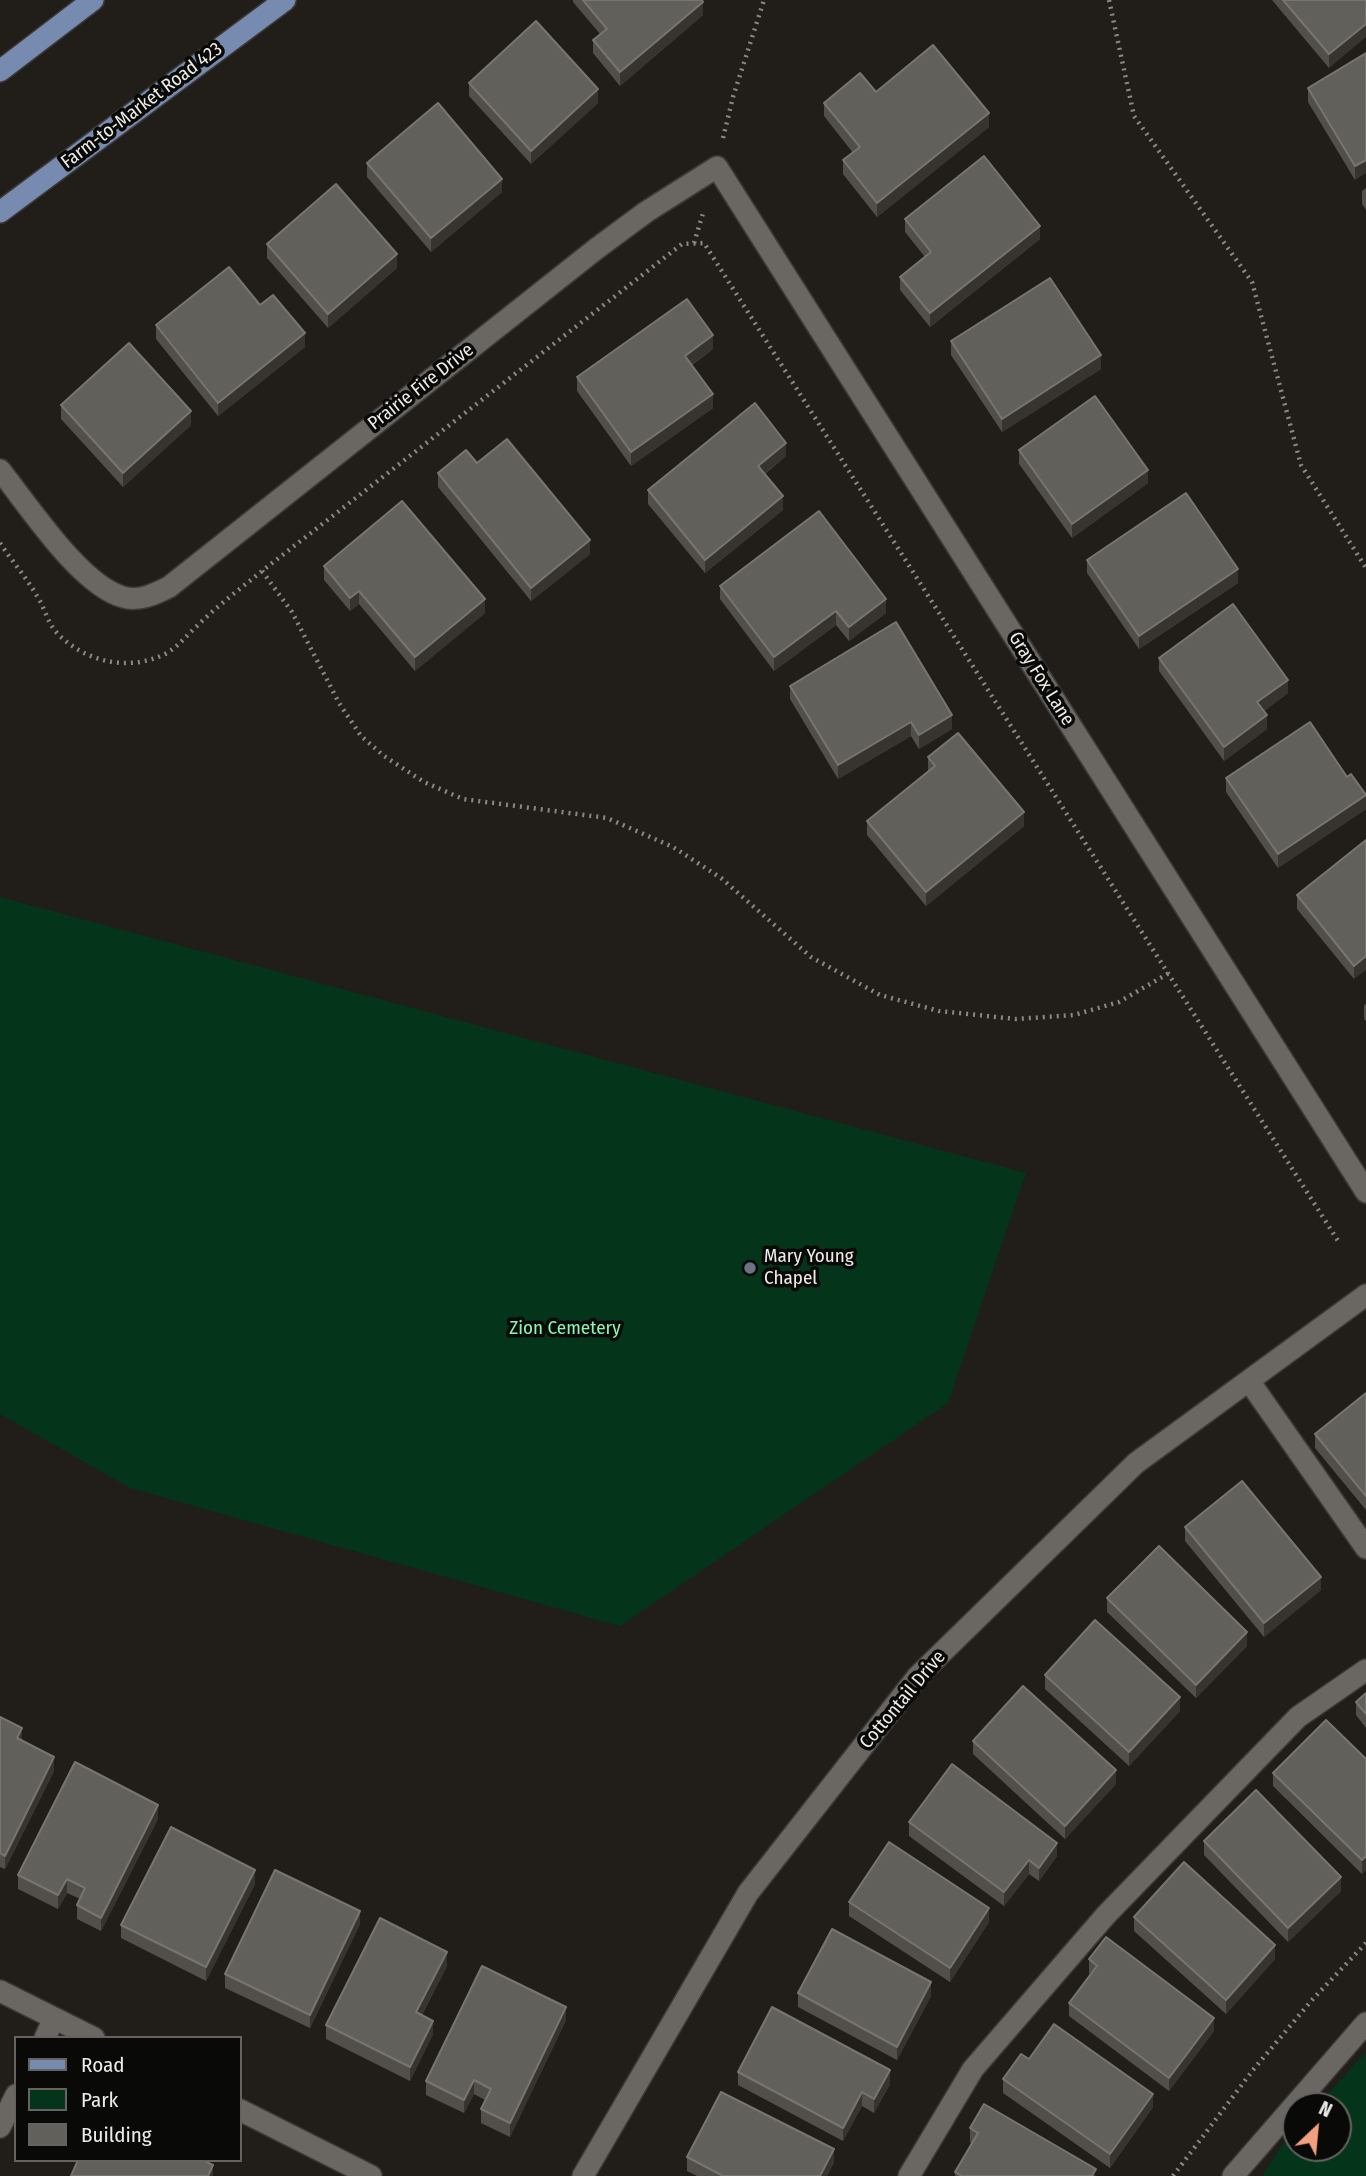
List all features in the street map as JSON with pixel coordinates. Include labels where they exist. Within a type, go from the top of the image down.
[{"type":"main road","points":[[0,71],[93,0]]},
{"type":"main road","name":"Farm-to-Market Road 423","points":[[0,212],[285,0]]},
{"type":"street","name":"Prairie Fire Drive","points":[[0,470],[72,561],[96,585],[125,598],[149,597],[169,587],[596,249],[646,212],[717,167]]},
{"type":"street","name":"Gray Fox Lane","points":[[717,167],[1366,1192]]},
{"type":"street","name":"Cottontail Drive","points":[[583,2176],[748,1893],[918,1676],[1136,1463],[1366,1295]]},
{"type":"street","points":[[1249,1381],[1366,1548]]},
{"type":"street","points":[[909,2176],[973,2069],[1106,1915],[1298,1717],[1366,1670]]},
{"type":"street","points":[[0,1991],[90,2036]]},
{"type":"street","points":[[46,2036],[54,2018]]},
{"type":"street","points":[[1233,2176],[1366,2023]]},
{"type":"street","points":[[0,2127],[14,2099]]},
{"type":"street","points":[[242,2111],[371,2176]]},
{"type":"path","points":[[717,167],[733,97],[764,0]]},
{"type":"path","points":[[1109,0],[1134,116],[1252,282],[1301,465],[1366,568]]},
{"type":"path","points":[[0,543],[39,597],[45,616],[56,632],[70,645],[105,662],[147,661],[166,653],[262,571],[682,244],[704,243],[1340,1244]]},
{"type":"path","points":[[262,571],[292,612],[339,704],[361,736],[384,756],[424,782],[463,799],[607,818],[673,846],[721,878],[811,957],[880,995],[939,1011],[1016,1019],[1074,1015],[1119,1002],[1169,973]]},
{"type":"path","points":[[1173,2176],[1253,2070],[1312,2000],[1366,1943]]},
{"type":"green space","name":"Zion Cemetery","points":[[0,897],[1026,1173],[948,1403],[620,1626],[130,1488],[0,1414]]},
{"type":"green space","points":[[1366,2052],[1366,2176],[1262,2176],[1282,2145],[1282,2162],[1352,2162],[1352,2092],[1330,2092]]},
{"type":"building","points":[[583,0],[703,2],[620,72],[593,40],[607,29]]},
{"type":"building","points":[[1283,0],[1366,0],[1366,24],[1329,54]]},
{"type":"building","points":[[536,21],[598,89],[531,151],[469,83]]},
{"type":"building","points":[[933,45],[989,113],[877,203],[843,160],[860,147],[824,103],[860,73],[876,92]]},
{"type":"building","points":[[1366,53],[1366,160],[1355,166],[1308,88]]},
{"type":"building","points":[[438,103],[502,179],[431,238],[367,163]]},
{"type":"building","points":[[984,156],[1040,226],[930,313],[900,277],[931,252],[905,219]]},
{"type":"building","points":[[336,184],[397,254],[328,314],[267,244]]},
{"type":"building","points":[[229,267],[260,305],[273,295],[305,333],[218,403],[156,325]]},
{"type":"building","points":[[1050,278],[1101,355],[1002,419],[951,341]]},
{"type":"building","points":[[687,299],[713,335],[685,356],[713,394],[631,452],[577,377]]},
{"type":"building","points":[[129,343],[191,411],[123,473],[61,405]]},
{"type":"building","points":[[1095,396],[1148,470],[1072,524],[1019,450]]},
{"type":"building","points":[[755,403],[786,443],[758,466],[783,496],[705,560],[648,490]]},
{"type":"building","points":[[507,439],[590,540],[531,588],[438,473],[466,450],[477,463]]},
{"type":"building","points":[[1186,493],[1238,569],[1139,636],[1087,560]]},
{"type":"building","points":[[402,501],[485,599],[415,657],[359,591],[350,598],[324,566]]},
{"type":"building","points":[[819,511],[886,599],[849,627],[836,611],[774,657],[720,586]]},
{"type":"building","points":[[1233,604],[1288,680],[1257,702],[1267,715],[1224,747],[1159,658]]},
{"type":"building","points":[[896,622],[952,715],[919,735],[911,722],[838,765],[790,686]]},
{"type":"building","points":[[1310,722],[1347,777],[1351,774],[1366,795],[1278,854],[1226,778]]},
{"type":"building","points":[[958,733],[1024,812],[926,892],[867,821],[935,766],[928,757]]},
{"type":"building","points":[[1366,840],[1366,956],[1354,966],[1297,895]]},
{"type":"building","points":[[1366,1393],[1366,1496],[1315,1434]]},
{"type":"building","points":[[1242,1481],[1321,1577],[1264,1623],[1185,1527]]},
{"type":"building","points":[[1159,1546],[1247,1632],[1196,1685],[1107,1598]]},
{"type":"building","points":[[1095,1620],[1180,1697],[1129,1752],[1045,1675]]},
{"type":"building","points":[[1023,1686],[1116,1770],[1065,1826],[973,1741]]},
{"type":"building","points":[[1366,1693],[1366,1714],[1356,1702]]},
{"type":"building","points":[[0,1717],[22,1728],[17,1738],[54,1757],[5,1856],[0,1853]]},
{"type":"building","points":[[1326,1720],[1366,1759],[1366,1856],[1362,1860],[1273,1773]]},
{"type":"building","points":[[75,1762],[158,1805],[101,1918],[77,1905],[85,1888],[67,1879],[58,1895],[18,1875]]},
{"type":"building","points":[[952,1764],[1057,1843],[1039,1868],[1029,1860],[1004,1892],[909,1822]]},
{"type":"building","points":[[1256,1790],[1341,1877],[1288,1928],[1204,1841]]},
{"type":"building","points":[[171,1827],[255,1870],[206,1967],[121,1925]]},
{"type":"building","points":[[889,1842],[989,1908],[950,1968],[849,1902]]},
{"type":"building","points":[[1184,1862],[1275,1945],[1226,2000],[1134,1917]]},
{"type":"building","points":[[275,1870],[360,1911],[310,2015],[225,1974]]},
{"type":"building","points":[[380,1918],[447,1952],[416,2012],[433,2021],[410,2067],[326,2025]]},
{"type":"building","points":[[832,1929],[931,1982],[897,2047],[798,1993]]},
{"type":"building","points":[[1106,1937],[1214,2018],[1169,2078],[1069,2003],[1097,1966],[1089,1959]]},
{"type":"building","points":[[482,1966],[566,2007],[510,2123],[481,2109],[491,2089],[474,2080],[464,2100],[426,2081]]},
{"type":"building","points":[[772,2007],[890,2070],[874,2099],[862,2092],[843,2128],[738,2072]]},
{"type":"building","points":[[1054,2024],[1153,2094],[1110,2154],[1003,2079],[1021,2054],[1029,2059]]},
{"type":"building","points":[[721,2092],[834,2149],[820,2176],[723,2176],[687,2157]]},
{"type":"building","points":[[984,2104],[1096,2169],[1092,2176],[962,2176],[955,2172],[978,2133],[970,2128]]},
{"type":"building","points":[[77,2162],[206,2162],[213,2165],[208,2176],[71,2176]]},
{"type":"place","name":"Mary Young Chapel","points":[[750,1268]]}]
